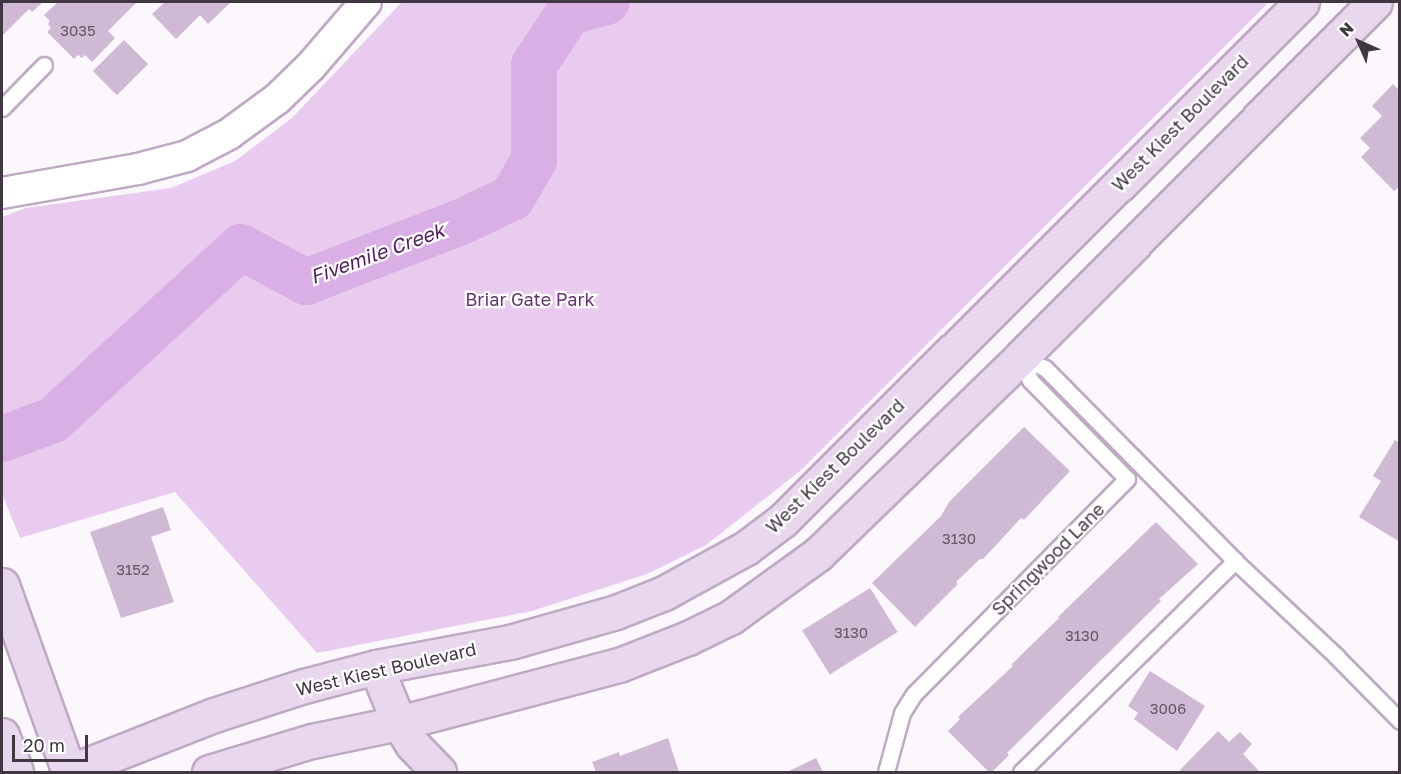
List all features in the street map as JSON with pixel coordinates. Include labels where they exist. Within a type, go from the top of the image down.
[{"type":"main road","name":"West Kiest Boulevard","points":[[69,772],[214,715],[304,686],[376,667],[510,642],[616,612],[664,592],[746,548],[783,520],[1302,2]]},
{"type":"main road","points":[[219,771],[312,741],[399,723],[619,665],[731,617],[818,554],[1021,357],[1375,2]]},
{"type":"main road","points":[[983,321],[1021,357]]},
{"type":"main road","points":[[2,585],[69,772]]},
{"type":"main road","points":[[376,667],[399,723],[412,744],[439,772]]},
{"type":"main road","points":[[2,735],[16,772]]},
{"type":"street","points":[[2,193],[138,169],[187,156],[229,134],[286,90],[366,2]]},
{"type":"lane","points":[[2,108],[44,64]]},
{"type":"lane","points":[[1021,357],[1045,368],[1234,561],[1336,656],[1400,722]]},
{"type":"lane","name":"Springwood Lane","points":[[886,772],[902,712],[914,694],[1127,479],[1030,380],[1021,357]]},
{"type":"lane","points":[[1022,772],[1234,561]]},
{"type":"green space","name":"Briar Gate Park","points":[[402,2],[1269,2],[800,471],[706,545],[647,574],[532,611],[317,653],[175,492],[20,538],[2,494],[2,217],[26,208],[171,188],[235,161],[292,118]]},
{"type":"building","points":[[2,2],[43,2],[32,12],[29,9],[2,36]]},
{"type":"building","points":[[58,2],[137,2],[108,31],[115,38],[92,62],[85,55],[82,58],[78,55],[74,59],[47,32],[51,28],[48,24],[50,21],[44,15]]},
{"type":"building","points":[[165,2],[231,2],[208,24],[200,15],[176,39],[152,14]]},
{"type":"building","points":[[124,40],[148,64],[117,95],[93,71]]},
{"type":"building","points":[[1393,84],[1400,91],[1400,186],[1394,191],[1361,157],[1370,148],[1360,138],[1382,116],[1372,106]]},
{"type":"building","points":[[1024,427],[1070,471],[1024,520],[1021,518],[983,559],[980,559],[956,582],[958,584],[915,627],[872,583],[941,516],[949,502]]},
{"type":"building","points":[[1395,440],[1400,443],[1400,542],[1359,517],[1381,481],[1373,476]]},
{"type":"building","points":[[163,507],[171,530],[151,537],[174,602],[121,618],[90,532]]},
{"type":"building","points":[[1156,522],[1198,564],[1159,599],[1161,601],[1007,753],[1009,755],[992,772],[989,772],[948,731],[960,719],[958,717],[1013,666],[1011,665],[1058,617]]},
{"type":"building","points":[[870,588],[898,632],[830,674],[802,630]]},
{"type":"building","points":[[1150,671],[1205,706],[1177,751],[1134,719],[1138,713],[1128,706]]},
{"type":"building","points":[[1218,731],[1229,742],[1240,732],[1252,744],[1243,754],[1259,771],[1182,772],[1180,770]]},
{"type":"building","points":[[668,738],[679,772],[596,772],[592,762],[619,752],[620,756]]},
{"type":"building","points":[[816,758],[823,772],[787,772]]},
{"type":"waterway","name":"Fivemile Creek","points":[[2,439],[53,420],[241,247],[306,282],[461,222],[512,198],[534,160],[534,65],[569,12],[607,2]]}]
